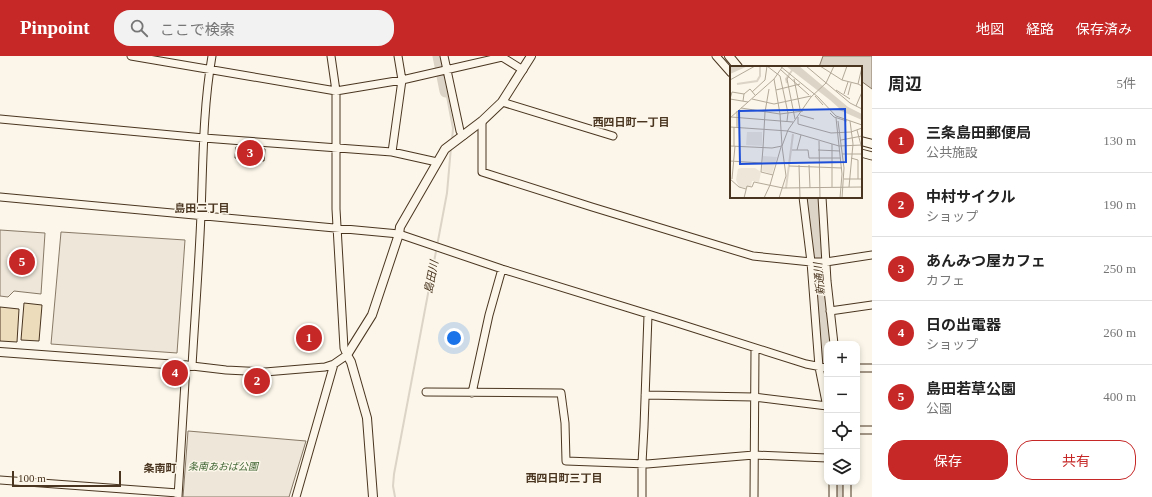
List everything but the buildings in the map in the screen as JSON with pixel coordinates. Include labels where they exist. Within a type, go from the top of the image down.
[{"type":"street","points":[[130,56],[336,91],[402,80],[502,57],[523,70]]},
{"type":"street","points":[[0,480],[178,495],[201,215],[204,138],[209,69],[212,56]]},
{"type":"street","points":[[330,56],[336,91],[337,228],[344,348],[351,362],[367,418],[373,497]]},
{"type":"street","points":[[392,152],[402,80],[398,56]]},
{"type":"street","points":[[444,56],[460,131],[464,135]]},
{"type":"street","points":[[0,352],[265,372],[325,367],[334,364],[347,355],[372,315],[400,227],[445,149],[482,121],[502,102],[531,56]]},
{"type":"street","points":[[716,56],[730,72]]},
{"type":"street","points":[[729,56],[737,66]]},
{"type":"street","points":[[502,102],[613,136]]},
{"type":"street","points":[[0,119],[204,138],[392,152],[437,162]]},
{"type":"street","points":[[482,121],[482,172],[753,256],[825,262],[872,255]]},
{"type":"street","points":[[862,141],[872,144]]},
{"type":"street","points":[[862,153],[872,156]]},
{"type":"street","points":[[0,197],[399,234],[502,269],[648,315],[682,324],[806,364],[824,368]]},
{"type":"street","points":[[802,198],[812,262],[819,367],[824,391]]},
{"type":"street","points":[[822,198],[825,262],[834,341]]},
{"type":"street","points":[[472,393],[489,315],[502,269]]},
{"type":"street","points":[[830,311],[872,305]]},
{"type":"street","points":[[642,497],[648,315]]},
{"type":"street","points":[[754,497],[754,397],[756,348]]},
{"type":"street","points":[[296,497],[334,364]]},
{"type":"street","points":[[860,368],[872,368]]},
{"type":"street","points":[[426,392],[561,393],[565,423],[566,461],[647,464],[754,455],[824,458]]},
{"type":"street","points":[[645,395],[754,397],[824,406]]},
{"type":"street","points":[[860,430],[872,430]]},
{"type":"street","points":[[833,485],[833,497]]},
{"type":"street","points":[[847,485],[847,497]]},
{"type":"green space","points":[[0,230],[45,233],[41,294],[14,291],[8,297],[0,296]]},
{"type":"green space","points":[[61,232],[185,240],[177,353],[51,344]]},
{"type":"green space","name":"条南あおば公園","points":[[188,431],[306,441],[289,497],[183,497]]},
{"type":"shaded area","points":[[823,56],[872,56],[872,89],[862,82],[862,66],[819,66]]},
{"type":"waterway","name":"島田川","points":[[439,56],[446,91]]},
{"type":"waterway","name":"島田川","points":[[446,91],[453,128],[452,141]]},
{"type":"waterway","name":"島田川","points":[[395,497],[393,486],[394,474],[447,193],[451,147]]},
{"type":"waterway","name":"新通川","points":[[812,198],[825,341]]},
{"type":"waterway","name":"新通川","points":[[841,485],[842,497]]},
{"type":"place","name":"あんみつ屋カフェ","points":[[250,153]]},
{"type":"place","name":"島田若草公園","points":[[22,262]]},
{"type":"place","name":"三条島田郵便局","points":[[309,338]]},
{"type":"place","name":"日の出電器","points":[[175,373]]},
{"type":"place","name":"中村サイクル","points":[[257,381]]},
{"type":"district","name":"西四日町一丁目","points":[[631,122]]},
{"type":"district","name":"島田二丁目","points":[[202,208]]},
{"type":"district","name":"条南町","points":[[160,468]]},
{"type":"district","name":"西四日町三丁目","points":[[564,478]]}]
